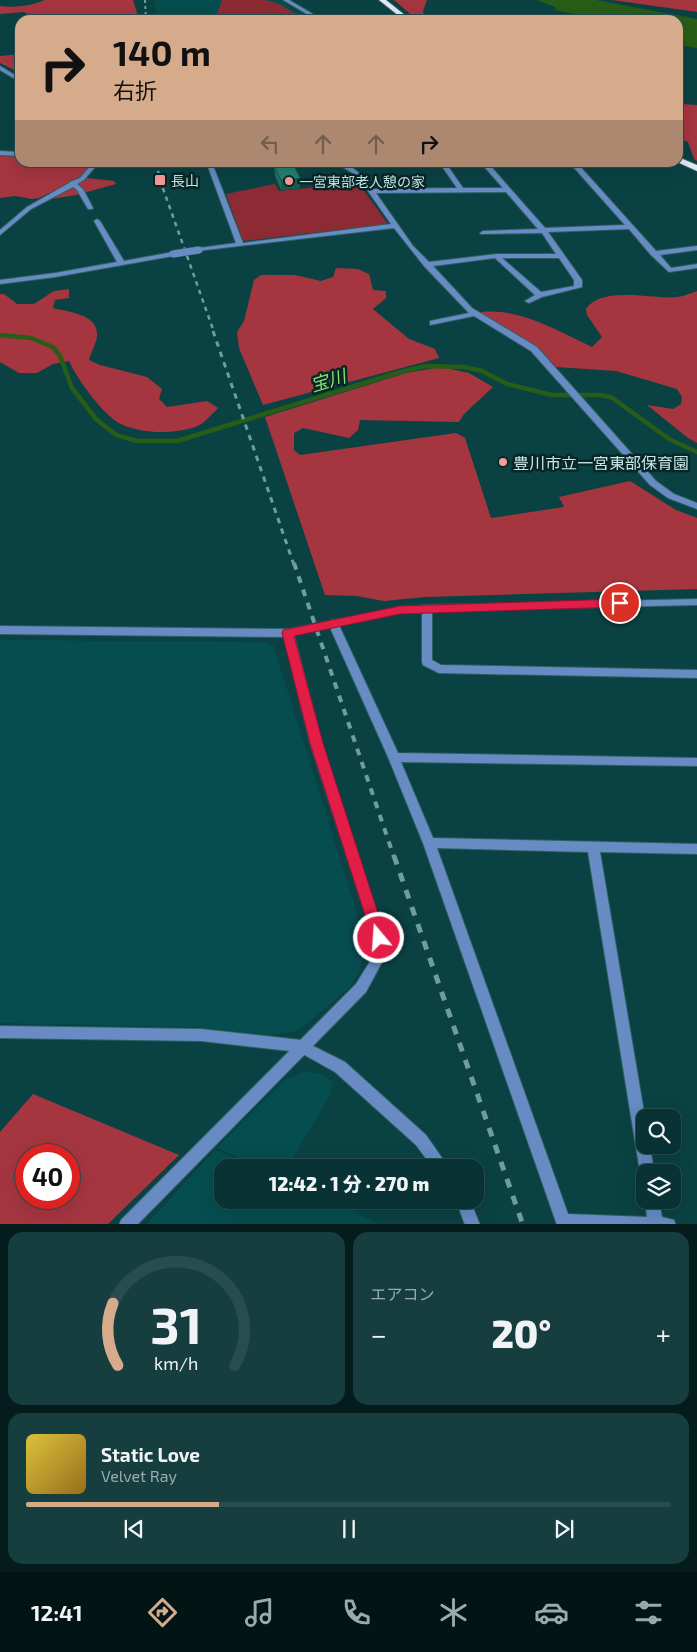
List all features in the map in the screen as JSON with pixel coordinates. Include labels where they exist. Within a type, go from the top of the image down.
[{"type":"highway","points":[[382,0],[402,15]]},
{"type":"highway","points":[[683,162],[697,168]]},
{"type":"street","points":[[285,0],[313,15]]},
{"type":"street","points":[[295,0],[299,7]]},
{"type":"street","points":[[0,68],[15,77]]},
{"type":"street","points":[[0,153],[15,154]]},
{"type":"street","points":[[0,233],[29,208],[88,174],[92,167]]},
{"type":"street","points":[[211,167],[240,245]]},
{"type":"street","points":[[346,167],[353,171],[372,191],[394,226],[426,265],[474,314],[534,349],[565,381],[653,483],[671,496],[697,506]]},
{"type":"street","points":[[445,167],[461,190]]},
{"type":"street","points":[[487,167],[505,190],[544,231],[578,280],[578,287],[540,295],[529,301]]},
{"type":"street","points":[[576,167],[669,270],[697,266]]},
{"type":"street","points":[[72,183],[80,189],[90,208]]},
{"type":"street","points":[[372,191],[505,190]]},
{"type":"street","points":[[97,221],[121,262]]},
{"type":"street","points":[[0,282],[55,275],[121,262],[199,250],[394,226]]},
{"type":"street","points":[[483,233],[630,227]]},
{"type":"street","points":[[653,254],[697,248]]},
{"type":"street","points":[[426,265],[497,256],[561,256]]},
{"type":"street","points":[[497,256],[540,295]]},
{"type":"street","points":[[433,323],[474,314]]},
{"type":"street","points":[[0,630],[288,633],[333,622],[400,610],[697,602]]},
{"type":"street","points":[[427,608],[427,662],[439,669],[697,674]]},
{"type":"street","points":[[333,622],[394,757],[429,843],[564,1223],[669,1224]]},
{"type":"street","points":[[126,1224],[301,1046],[361,988],[375,964],[379,938],[316,743],[288,633]]},
{"type":"street","points":[[394,757],[697,762]]},
{"type":"street","points":[[429,843],[697,849]]},
{"type":"street","points":[[593,847],[646,1164]]},
{"type":"street","points":[[0,1032],[201,1035],[301,1046],[340,1067],[421,1140],[435,1159]]},
{"type":"street","points":[[467,1209],[473,1224]]},
{"type":"street","points":[[654,1209],[656,1224]]},
{"type":"shaded area","points":[[45,0],[133,0],[138,15],[29,15],[24,12],[0,14],[0,6],[12,7],[34,4]]},
{"type":"shaded area","points":[[155,0],[279,0],[307,15],[156,15]]},
{"type":"shaded area","points":[[222,0],[265,0],[277,3],[298,15],[217,15]]},
{"type":"shaded area","points":[[394,0],[427,0],[423,11],[424,15],[411,15]]},
{"type":"shaded area","points":[[536,0],[596,0],[676,15],[576,15],[555,10],[555,7]]},
{"type":"shaded area","points":[[612,0],[697,0],[697,12]]},
{"type":"shaded area","points":[[683,16],[697,19],[697,48],[683,46]]},
{"type":"shaded area","points":[[15,54],[15,70],[0,63],[0,56]]},
{"type":"shaded area","points":[[683,104],[697,105],[697,161],[694,159],[688,142],[683,140]]},
{"type":"shaded area","points":[[0,155],[15,156],[15,167],[86,167],[87,169],[80,178],[39,198],[32,199],[15,196],[0,198]]},
{"type":"shaded area","points":[[87,178],[114,181],[116,184],[76,195],[51,199]]},
{"type":"shaded area","points":[[275,184],[279,191],[317,187],[319,190],[359,184],[388,224],[243,241],[226,194]]},
{"type":"shaded area","points":[[336,268],[358,269],[369,274],[373,290],[386,291],[386,298],[373,309],[409,339],[435,349],[439,358],[263,405],[239,348],[237,332],[244,321],[254,280],[261,275],[295,275],[321,281],[333,277]]},
{"type":"shaded area","points":[[69,289],[69,298],[55,300],[53,308],[81,315],[93,323],[97,336],[89,360],[100,365],[147,377],[162,389],[159,399],[167,407],[207,401],[218,408],[204,422],[195,427],[168,432],[140,430],[123,425],[108,415],[78,378],[69,361],[53,364],[37,373],[19,373],[0,362],[0,294],[4,294],[17,304],[34,304],[54,291]]},
{"type":"shaded area","points":[[697,291],[697,443],[647,405],[673,409],[681,404],[682,397],[677,389],[616,371],[556,367],[531,344],[482,316],[481,312],[496,312],[524,317],[592,347],[602,337],[587,315],[586,309],[594,302],[604,297],[616,295],[678,297]]},
{"type":"shaded area","points":[[441,367],[469,373],[493,387],[464,414],[459,422],[360,420],[358,430],[349,438],[303,428],[294,433],[294,450],[300,455],[456,433],[465,438],[491,518],[564,507],[559,497],[630,481],[676,510],[697,518],[697,589],[425,597],[384,601],[357,596],[325,595],[265,417],[406,373]]},
{"type":"shaded area","points":[[0,640],[265,642],[273,645],[367,945],[358,974],[349,988],[298,1031],[265,1035],[195,1027],[0,1023]]},
{"type":"shaded area","points":[[304,1072],[322,1074],[332,1082],[331,1093],[293,1159],[241,1159],[217,1148],[285,1080]]},
{"type":"shaded area","points":[[33,1094],[179,1155],[108,1224],[0,1224],[0,1132]]},
{"type":"shaded area","points":[[215,1150],[236,1159],[214,1159],[214,1209],[347,1209],[381,1224],[147,1224]]},
{"type":"building","points":[[274,167],[294,167],[300,178],[281,180]]},
{"type":"waterway","name":"宝川","points":[[0,335],[31,338],[53,347],[60,356],[72,388],[96,419],[116,435],[137,441],[177,441],[400,372],[426,366],[464,367],[482,371],[507,384],[552,395],[600,395],[611,397],[669,439],[697,452]]},
{"type":"railway","points":[[145,0],[146,15]]},
{"type":"railway","points":[[157,167],[160,180],[214,332]]},
{"type":"railway","points":[[213,331],[294,565]]},
{"type":"railway","points":[[294,563],[394,857]]},
{"type":"railway","points":[[394,856],[523,1224]]},
{"type":"place","name":"長山","points":[[160,180]]},
{"type":"place","name":"一宮東部老人憩の家","points":[[289,181]]},
{"type":"place","name":"豊川市立一宮東部保育園","points":[[503,462]]},
{"type":"route","points":[[379,938],[316,743],[288,633],[333,622],[400,610],[620,603]]}]
